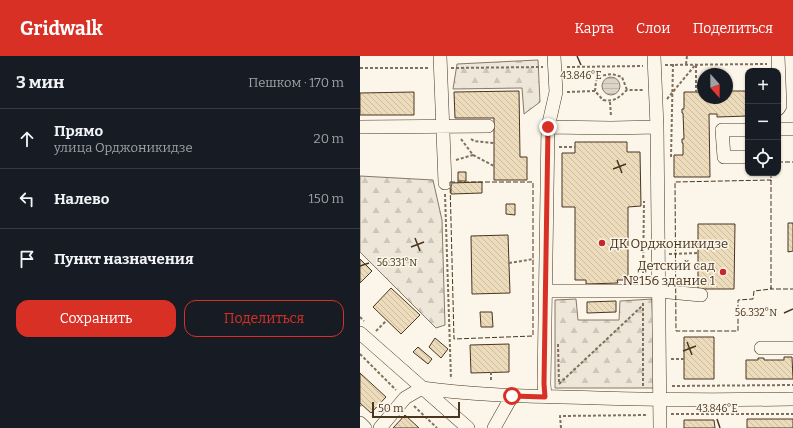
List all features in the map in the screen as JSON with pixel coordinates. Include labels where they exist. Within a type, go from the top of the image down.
[{"type":"street","points":[[778,60],[780,104]]},
{"type":"street","points":[[654,61],[657,127],[660,428]]},
{"type":"street","points":[[441,62],[448,127],[444,166],[445,183]]},
{"type":"street","points":[[545,397],[548,127],[556,92],[554,62]]},
{"type":"street","points":[[360,127],[488,126]]},
{"type":"street","points":[[548,127],[657,127]]},
{"type":"street","points":[[781,129],[793,129]]},
{"type":"street","points":[[745,130],[722,130],[724,157],[745,157]]},
{"type":"street","points":[[546,291],[658,291],[701,295]]},
{"type":"street","points":[[360,332],[468,428]]},
{"type":"street","points":[[761,348],[793,348]]},
{"type":"street","points":[[383,426],[405,398],[422,388],[451,387],[512,396],[545,397],[660,400],[793,399]]},
{"type":"street","points":[[494,428],[512,396]]},
{"type":"street","points":[[360,423],[365,428]]},
{"type":"path","points":[[686,64],[687,56]]},
{"type":"path","points":[[360,68],[441,62],[654,61],[696,64],[778,60]]},
{"type":"path","points":[[696,64],[696,92]]},
{"type":"path","points":[[656,109],[672,94],[696,64]]},
{"type":"path","points":[[627,90],[622,77],[612,74],[599,76],[596,81],[595,91],[603,100],[610,102],[619,98],[627,90],[656,91]]},
{"type":"path","points":[[556,92],[595,91]]},
{"type":"path","points":[[448,127],[473,155],[494,166]]},
{"type":"path","points":[[554,147],[575,147]]},
{"type":"path","points":[[444,166],[458,158],[473,155]]},
{"type":"path","points":[[445,183],[451,387]]},
{"type":"path","points":[[644,199],[643,386],[793,386]]},
{"type":"path","points":[[658,254],[698,253]]},
{"type":"path","points":[[509,263],[532,259],[546,259]]},
{"type":"path","points":[[566,384],[559,384],[643,305]]},
{"type":"path","points":[[376,332],[386,320]]},
{"type":"path","points":[[670,359],[684,359]]},
{"type":"path","points":[[484,383],[491,383],[491,372]]},
{"type":"green space","points":[[538,60],[540,102],[524,114],[522,88],[453,89],[457,64]]},
{"type":"green space","points":[[360,176],[433,180],[442,220],[445,325],[436,328],[360,252]]},
{"type":"green space","points":[[576,299],[578,320],[619,320],[620,301],[652,299],[654,388],[555,388],[555,300]]},
{"type":"shaded area","points":[[607,77],[615,77],[620,82],[618,93],[615,95],[607,95],[602,90],[602,82]]},
{"type":"building","points":[[519,91],[520,157],[527,157],[527,180],[494,180],[494,118],[455,118],[454,92]]},
{"type":"building","points":[[733,91],[745,91],[745,116],[717,117],[717,114],[709,114],[710,177],[674,177],[674,155],[683,155],[682,139],[684,139],[682,109],[684,109],[684,92],[697,92],[697,104],[733,104]]},
{"type":"building","points":[[414,92],[414,115],[360,115],[360,93]]},
{"type":"building","name":"ДК Орджоникидзе","points":[[575,142],[627,142],[627,152],[640,152],[641,206],[628,207],[628,280],[617,280],[618,283],[586,284],[586,280],[575,280],[575,207],[562,207],[562,153],[575,153]]},
{"type":"building","points":[[458,172],[466,172],[466,181],[458,181]]},
{"type":"building","points":[[482,182],[482,193],[451,194],[451,183]]},
{"type":"building","points":[[506,204],[515,204],[515,215],[506,214]]},
{"type":"building","points":[[788,223],[793,223],[793,251],[788,252]]},
{"type":"building","points":[[698,224],[735,224],[734,289],[698,289]]},
{"type":"building","points":[[508,235],[510,293],[472,294],[471,236]]},
{"type":"building","points":[[360,259],[372,271],[360,283]]},
{"type":"building","points":[[391,288],[420,315],[401,334],[373,307]]},
{"type":"building","points":[[616,301],[616,312],[587,313],[587,302]]},
{"type":"building","points":[[480,312],[492,312],[493,327],[481,327]]},
{"type":"building","points":[[684,337],[714,337],[714,379],[684,379]]},
{"type":"building","points":[[435,338],[448,349],[441,358],[429,347]]},
{"type":"building","points":[[509,344],[509,372],[471,373],[470,345]]},
{"type":"building","points":[[418,347],[432,359],[428,364],[413,352]]},
{"type":"building","points":[[784,357],[792,357],[793,379],[746,379],[746,360],[758,360],[758,358],[764,358],[764,360],[784,360]]},
{"type":"building","points":[[360,373],[386,397],[371,413],[360,403]]},
{"type":"building","points":[[405,415],[419,428],[393,428]]},
{"type":"building","points":[[747,419],[793,419],[793,428],[747,428]]},
{"type":"building","points":[[684,420],[714,420],[715,428],[684,428]]},
{"type":"fence","points":[[781,162],[793,162]]},
{"type":"fence","points":[[771,176],[771,181]]},
{"type":"fence","points":[[771,180],[771,289],[754,291],[753,299],[738,300],[738,331],[676,331],[675,182],[771,180]]},
{"type":"fence","points":[[450,182],[533,182],[533,336],[454,339],[450,182]]},
{"type":"fence","points":[[771,287],[771,289],[793,289]]},
{"type":"place","name":"ДК Орджоникидзе","points":[[602,243]]},
{"type":"place","name":"Детский сад №156 здание 1","points":[[723,272]]},
{"type":"route","points":[[512,396],[545,397],[548,127]]}]
